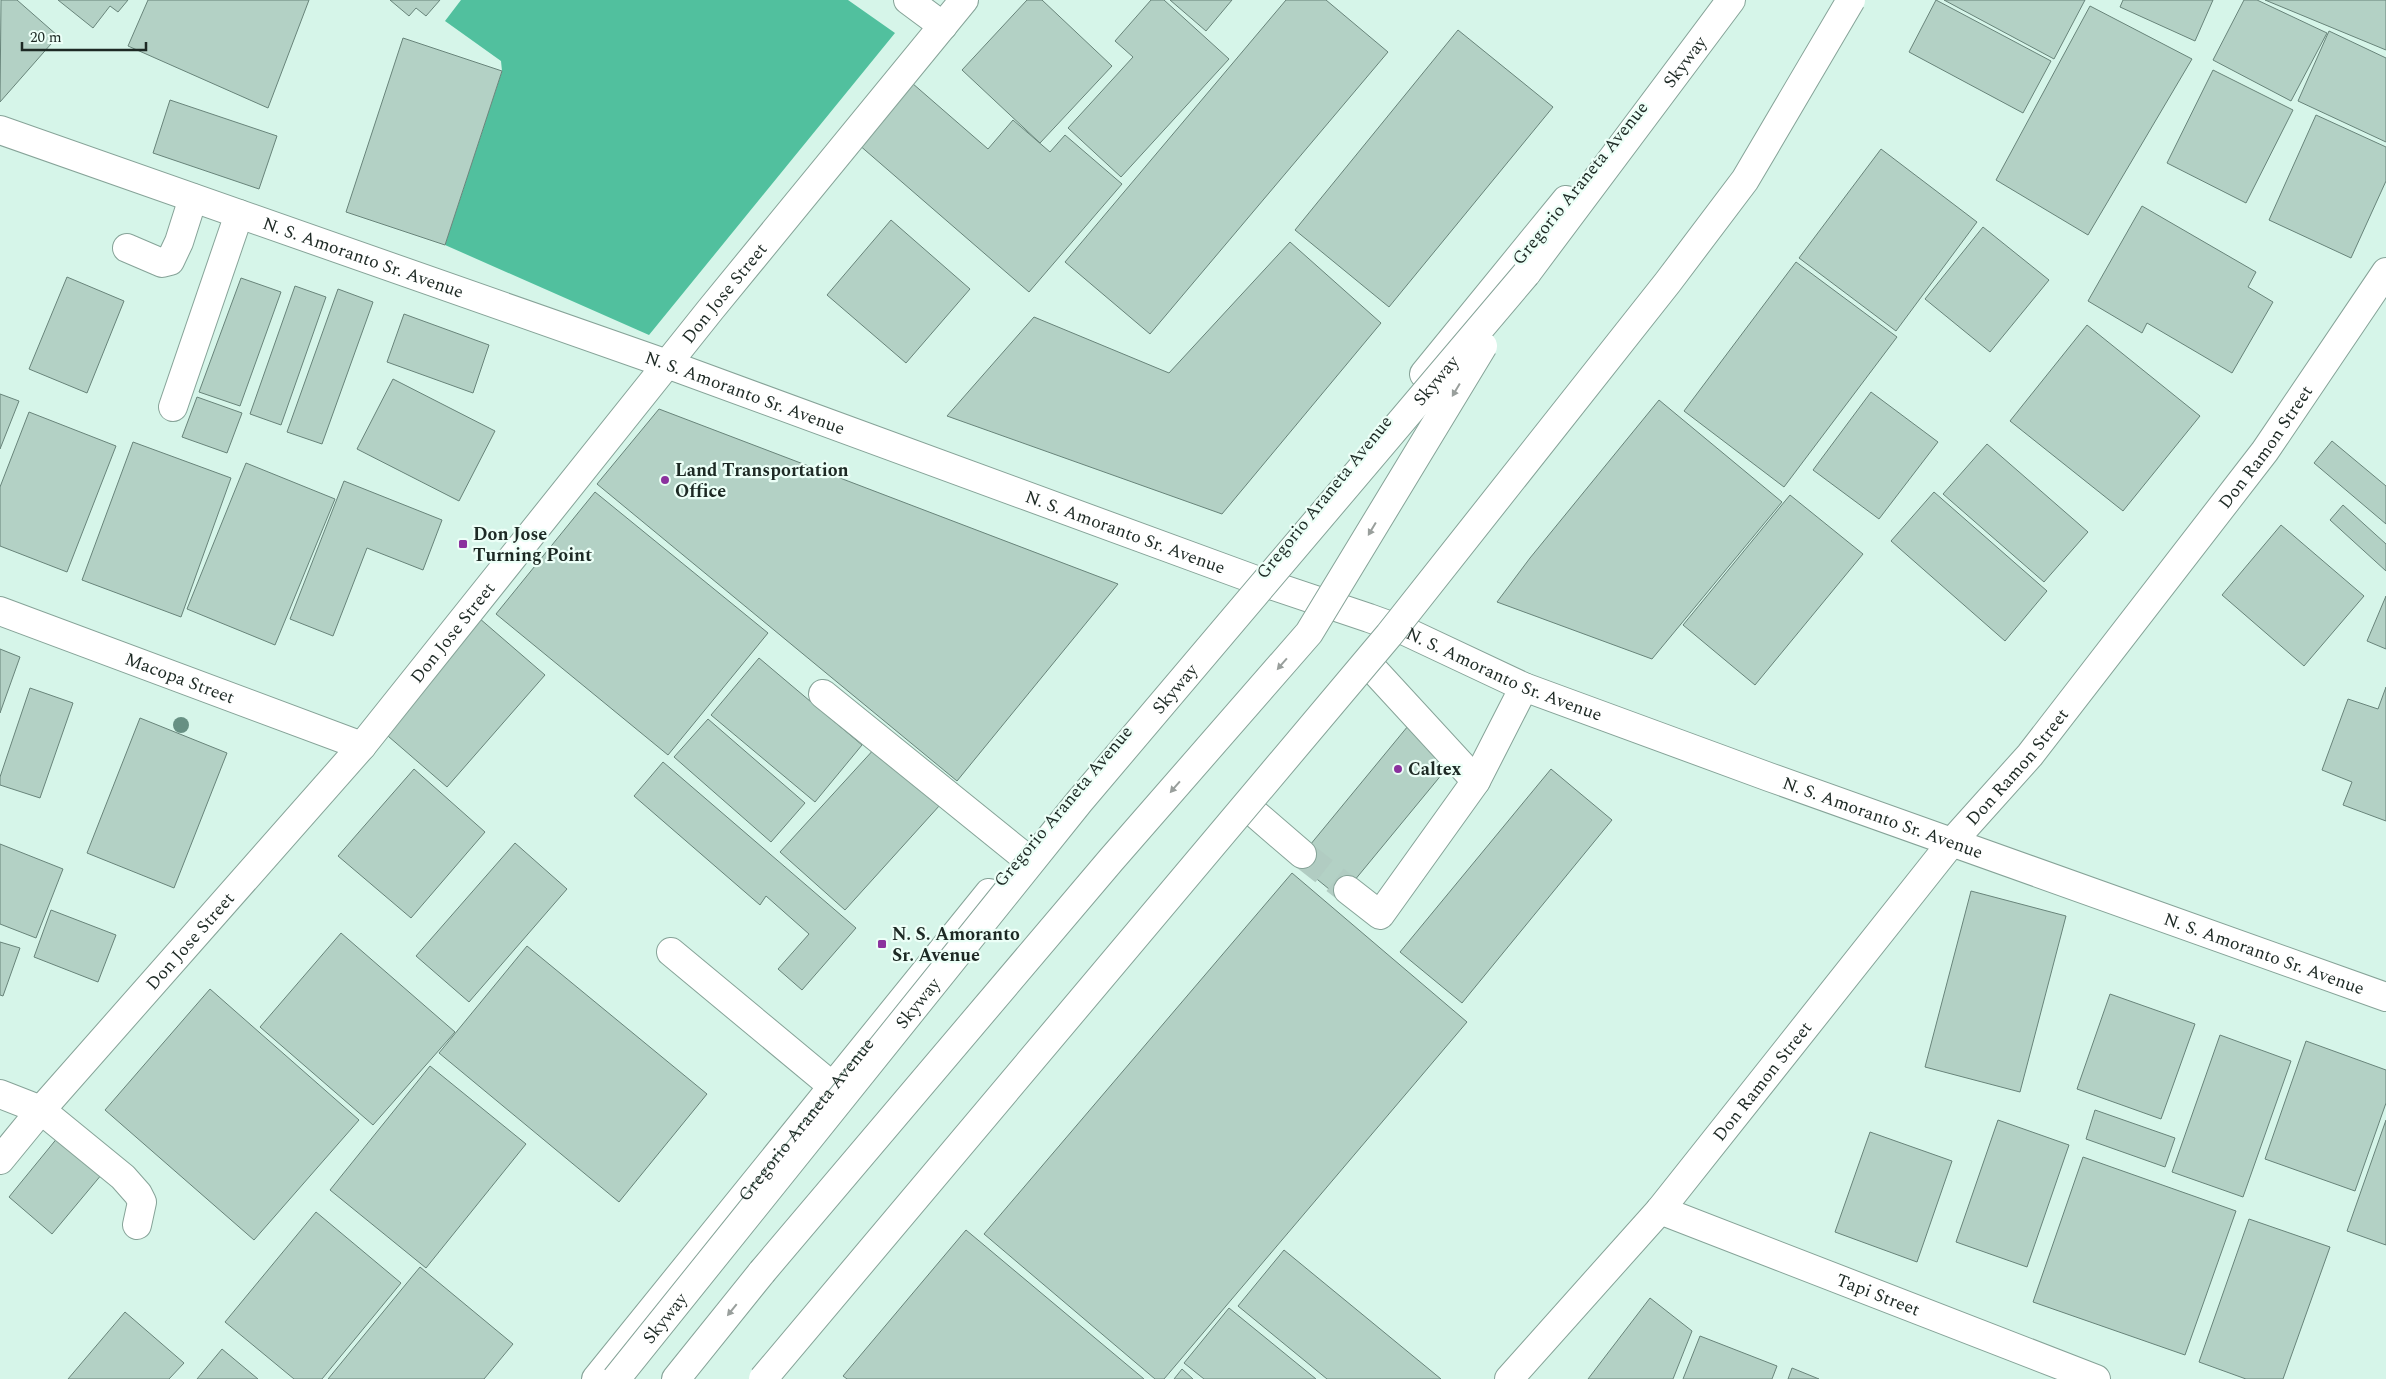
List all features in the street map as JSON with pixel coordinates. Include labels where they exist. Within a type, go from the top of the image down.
[{"type":"main road","points":[[908,0],[943,26]]},
{"type":"main road","name":"Don Jose Street","points":[[0,1160],[41,1110],[362,746],[667,364],[964,0]]},
{"type":"main road","name":"Gregorio Araneta Avenue","points":[[596,1379],[831,1085],[1021,854],[1256,580],[1666,77],[1719,0]]},
{"type":"main road","name":"Skyway","points":[[616,1379],[1079,802],[1526,274],[1731,0]]},
{"type":"main road","points":[[763,1379],[1401,620],[1662,289],[1745,180],[1851,0]]},
{"type":"main road","points":[[781,1379],[1372,668],[1405,631],[1750,190],[1866,0]]},
{"type":"main road","name":"N. S. Amoranto Sr. Avenue","points":[[0,130],[667,364],[1256,580],[1405,631],[1524,687],[2386,996]]},
{"type":"main road","points":[[127,248],[162,263],[170,261],[179,242],[192,198]]},
{"type":"main road","points":[[174,407],[239,214]]},
{"type":"main road","name":"Don Ramon Street","points":[[1509,1379],[1660,1210],[1952,842],[2030,755],[2265,451],[2386,272]]},
{"type":"main road","points":[[676,1379],[762,1272],[1111,860],[1309,633],[1526,274]]},
{"type":"main road","name":"Macopa Street","points":[[0,611],[362,746]]},
{"type":"main road","points":[[1372,668],[1476,781]]},
{"type":"main road","points":[[1348,890],[1380,915],[1476,781],[1524,687]]},
{"type":"main road","points":[[823,694],[1021,854]]},
{"type":"main road","points":[[1252,812],[1302,854]]},
{"type":"main road","points":[[671,952],[831,1085]]},
{"type":"main road","points":[[0,1094],[41,1110],[86,1145],[138,1194],[142,1202],[137,1225]]},
{"type":"main road","name":"Tapi Street","points":[[1660,1210],[2096,1379]]},
{"type":"green space","points":[[461,0],[848,0],[895,33],[649,335],[445,245],[502,71],[501,61],[445,21]]},
{"type":"building","points":[[1,0],[17,0],[58,36],[0,102]]},
{"type":"building","points":[[58,0],[128,0],[118,12],[110,6],[93,28]]},
{"type":"building","points":[[148,0],[309,0],[268,108],[128,46]]},
{"type":"building","points":[[390,0],[440,0],[426,16],[416,8],[409,16]]},
{"type":"building","points":[[1027,0],[1042,0],[1112,66],[1040,143],[962,70]]},
{"type":"building","points":[[1151,0],[1164,0],[1229,59],[1121,177],[1068,128],[1133,57],[1115,41]]},
{"type":"building","points":[[1170,0],[1232,0],[1206,31]]},
{"type":"building","points":[[1286,0],[1326,0],[1388,52],[1150,334],[1065,262]]},
{"type":"building","points":[[1936,0],[2051,61],[2023,113],[1909,52]]},
{"type":"building","points":[[1944,0],[2085,0],[2054,59]]},
{"type":"building","points":[[2123,0],[2213,0],[2195,41],[2120,7]]},
{"type":"building","points":[[2244,0],[2257,0],[2327,33],[2291,101],[2213,60]]},
{"type":"building","points":[[2265,0],[2386,0],[2386,50]]},
{"type":"building","points":[[2090,6],[2192,59],[2088,235],[1996,180]]},
{"type":"building","points":[[1458,30],[1553,107],[1389,307],[1295,230]]},
{"type":"building","points":[[2329,31],[2386,58],[2386,142],[2298,101]]},
{"type":"building","points":[[403,38],[502,71],[445,245],[346,212]]},
{"type":"building","points":[[2213,70],[2293,110],[2246,203],[2167,163]]},
{"type":"building","points":[[912,83],[988,149],[1013,120],[1050,152],[1065,135],[1122,184],[1029,292],[858,144]]},
{"type":"building","points":[[170,100],[277,136],[259,189],[153,153]]},
{"type":"building","points":[[2316,115],[2386,147],[2386,181],[2351,258],[2269,220]]},
{"type":"building","points":[[1881,149],[1977,222],[1896,331],[1799,258]]},
{"type":"building","points":[[2142,206],[2256,272],[2248,287],[2273,302],[2232,373],[2147,323],[2142,333],[2088,301]]},
{"type":"building","points":[[891,220],[970,289],[906,363],[827,295]]},
{"type":"building","points":[[1983,227],[2049,280],[1990,352],[1925,299]]},
{"type":"building","points":[[1290,242],[1381,323],[1222,514],[947,416],[1034,317],[1169,373]]},
{"type":"building","points":[[1796,262],[1897,337],[1784,487],[1684,411]]},
{"type":"building","points":[[67,277],[124,301],[87,393],[29,369]]},
{"type":"building","points":[[241,278],[281,292],[240,406],[199,392]]},
{"type":"building","points":[[295,286],[326,297],[281,425],[250,414]]},
{"type":"building","points":[[338,289],[373,302],[322,444],[287,432]]},
{"type":"building","points":[[404,314],[489,345],[473,393],[387,362]]},
{"type":"building","points":[[2087,325],[2200,416],[2123,511],[2010,421]]},
{"type":"building","points":[[393,379],[495,431],[459,501],[357,449]]},
{"type":"building","points":[[1871,392],[1938,442],[1879,519],[1813,470]]},
{"type":"building","points":[[0,394],[19,401],[0,449]]},
{"type":"building","points":[[197,397],[242,413],[227,453],[182,437]]},
{"type":"building","points":[[1659,400],[1782,502],[1652,659],[1497,602],[1530,558]]},
{"type":"building","name":"Land Transportation Office","points":[[659,409],[1118,584],[957,781],[597,484]]},
{"type":"building","points":[[29,412],[116,446],[67,572],[0,546],[0,487]]},
{"type":"building","points":[[2332,441],[2386,486],[2386,524],[2314,463]]},
{"type":"building","points":[[133,442],[231,478],[181,617],[82,580]]},
{"type":"building","points":[[1987,444],[2088,532],[2044,582],[1943,494]]},
{"type":"building","points":[[246,463],[335,499],[275,645],[187,609]]},
{"type":"building","points":[[344,481],[442,520],[423,570],[367,548],[333,636],[290,619]]},
{"type":"building","points":[[595,492],[768,633],[668,755],[496,614]]},
{"type":"building","points":[[1934,492],[2047,591],[2005,641],[1891,541]]},
{"type":"building","points":[[1790,495],[1863,554],[1755,685],[1683,625]]},
{"type":"building","points":[[2343,505],[2386,544],[2386,571],[2330,520]]},
{"type":"building","points":[[2281,525],[2364,596],[2304,666],[2222,595]]},
{"type":"building","points":[[2386,596],[2386,649],[2367,641]]},
{"type":"building","points":[[479,618],[545,675],[447,787],[381,730]]},
{"type":"building","points":[[0,649],[20,657],[0,713]]},
{"type":"building","points":[[759,658],[862,745],[815,802],[711,715]]},
{"type":"building","points":[[2386,687],[2386,821],[2343,805],[2352,782],[2322,770],[2348,699],[2378,709]]},
{"type":"building","points":[[30,688],[73,703],[40,798],[0,785],[0,777]]},
{"type":"building","points":[[140,718],[227,753],[174,888],[87,853]]},
{"type":"building","points":[[708,719],[805,803],[771,842],[674,757]]},
{"type":"building","points":[[1408,726],[1452,762],[1340,898],[1296,862]]},
{"type":"building","points":[[876,747],[940,805],[845,910],[780,852]]},
{"type":"building","points":[[663,762],[856,928],[802,990],[778,969],[809,934],[766,896],[760,905],[634,796]]},
{"type":"building","points":[[414,769],[485,832],[411,918],[338,856]]},
{"type":"building","points":[[1551,769],[1612,820],[1462,1003],[1400,952]]},
{"type":"building","points":[[515,843],[567,889],[469,1002],[416,956]]},
{"type":"building","points":[[0,844],[63,869],[36,938],[0,924]]},
{"type":"building","points":[[1292,873],[1467,1022],[1164,1379],[1155,1379],[984,1234]]},
{"type":"building","points":[[1971,891],[2066,916],[2020,1092],[1925,1067]]},
{"type":"building","points":[[51,910],[116,935],[98,982],[34,957]]},
{"type":"building","points":[[341,933],[455,1032],[373,1125],[260,1027]]},
{"type":"building","points":[[0,942],[20,948],[3,996],[0,995]]},
{"type":"building","points":[[527,946],[707,1094],[619,1202],[439,1053]]},
{"type":"building","points":[[210,989],[359,1120],[254,1240],[105,1110]]},
{"type":"building","points":[[2110,994],[2195,1024],[2161,1119],[2077,1089]]},
{"type":"building","points":[[2220,1035],[2291,1061],[2243,1197],[2172,1172]]},
{"type":"building","points":[[2306,1041],[2386,1070],[2386,1103],[2355,1191],[2265,1159]]},
{"type":"building","points":[[430,1066],[526,1144],[426,1268],[330,1190]]},
{"type":"building","points":[[2095,1110],[2175,1138],[2165,1167],[2086,1139]]},
{"type":"building","points":[[1998,1120],[2069,1145],[2027,1267],[1956,1242]]},
{"type":"building","points":[[2386,1120],[2386,1245],[2347,1231]]},
{"type":"building","points":[[63,1131],[107,1168],[52,1234],[9,1197]]},
{"type":"building","points":[[1870,1132],[1952,1161],[1917,1262],[1835,1232]]},
{"type":"building","points":[[2083,1157],[2236,1211],[2185,1355],[2033,1302]]},
{"type":"building","points":[[316,1212],[401,1283],[322,1379],[294,1379],[225,1322]]},
{"type":"building","points":[[2249,1219],[2330,1247],[2283,1379],[2246,1379],[2199,1362]]},
{"type":"building","points":[[966,1230],[1144,1379],[847,1379],[843,1376]]},
{"type":"building","points":[[1284,1250],[1441,1379],[1327,1379],[1238,1306]]},
{"type":"building","points":[[420,1267],[513,1344],[484,1379],[328,1379]]},
{"type":"building","points":[[1650,1298],[1692,1331],[1673,1379],[1588,1379]]},
{"type":"building","points":[[1229,1308],[1316,1379],[1204,1379],[1184,1363]]},
{"type":"building","points":[[125,1312],[184,1363],[169,1379],[68,1379]]},
{"type":"building","points":[[1700,1336],[1777,1366],[1772,1379],[1683,1379]]},
{"type":"building","points":[[222,1349],[258,1379],[197,1379]]},
{"type":"building","points":[[1792,1368],[1819,1379],[1788,1379]]},
{"type":"building","points":[[1182,1369],[1193,1379],[1174,1379]]},
{"type":"tunnel","points":[[1302,854],[1348,890]]},
{"type":"place","name":"Land Transportation Office","points":[[665,480]]},
{"type":"place","name":"Don Jose Turning Point","points":[[463,544]]},
{"type":"place","name":"Caltex","points":[[1398,769]]},
{"type":"place","name":"N. S. Amoranto Sr. Avenue","points":[[882,944]]}]
